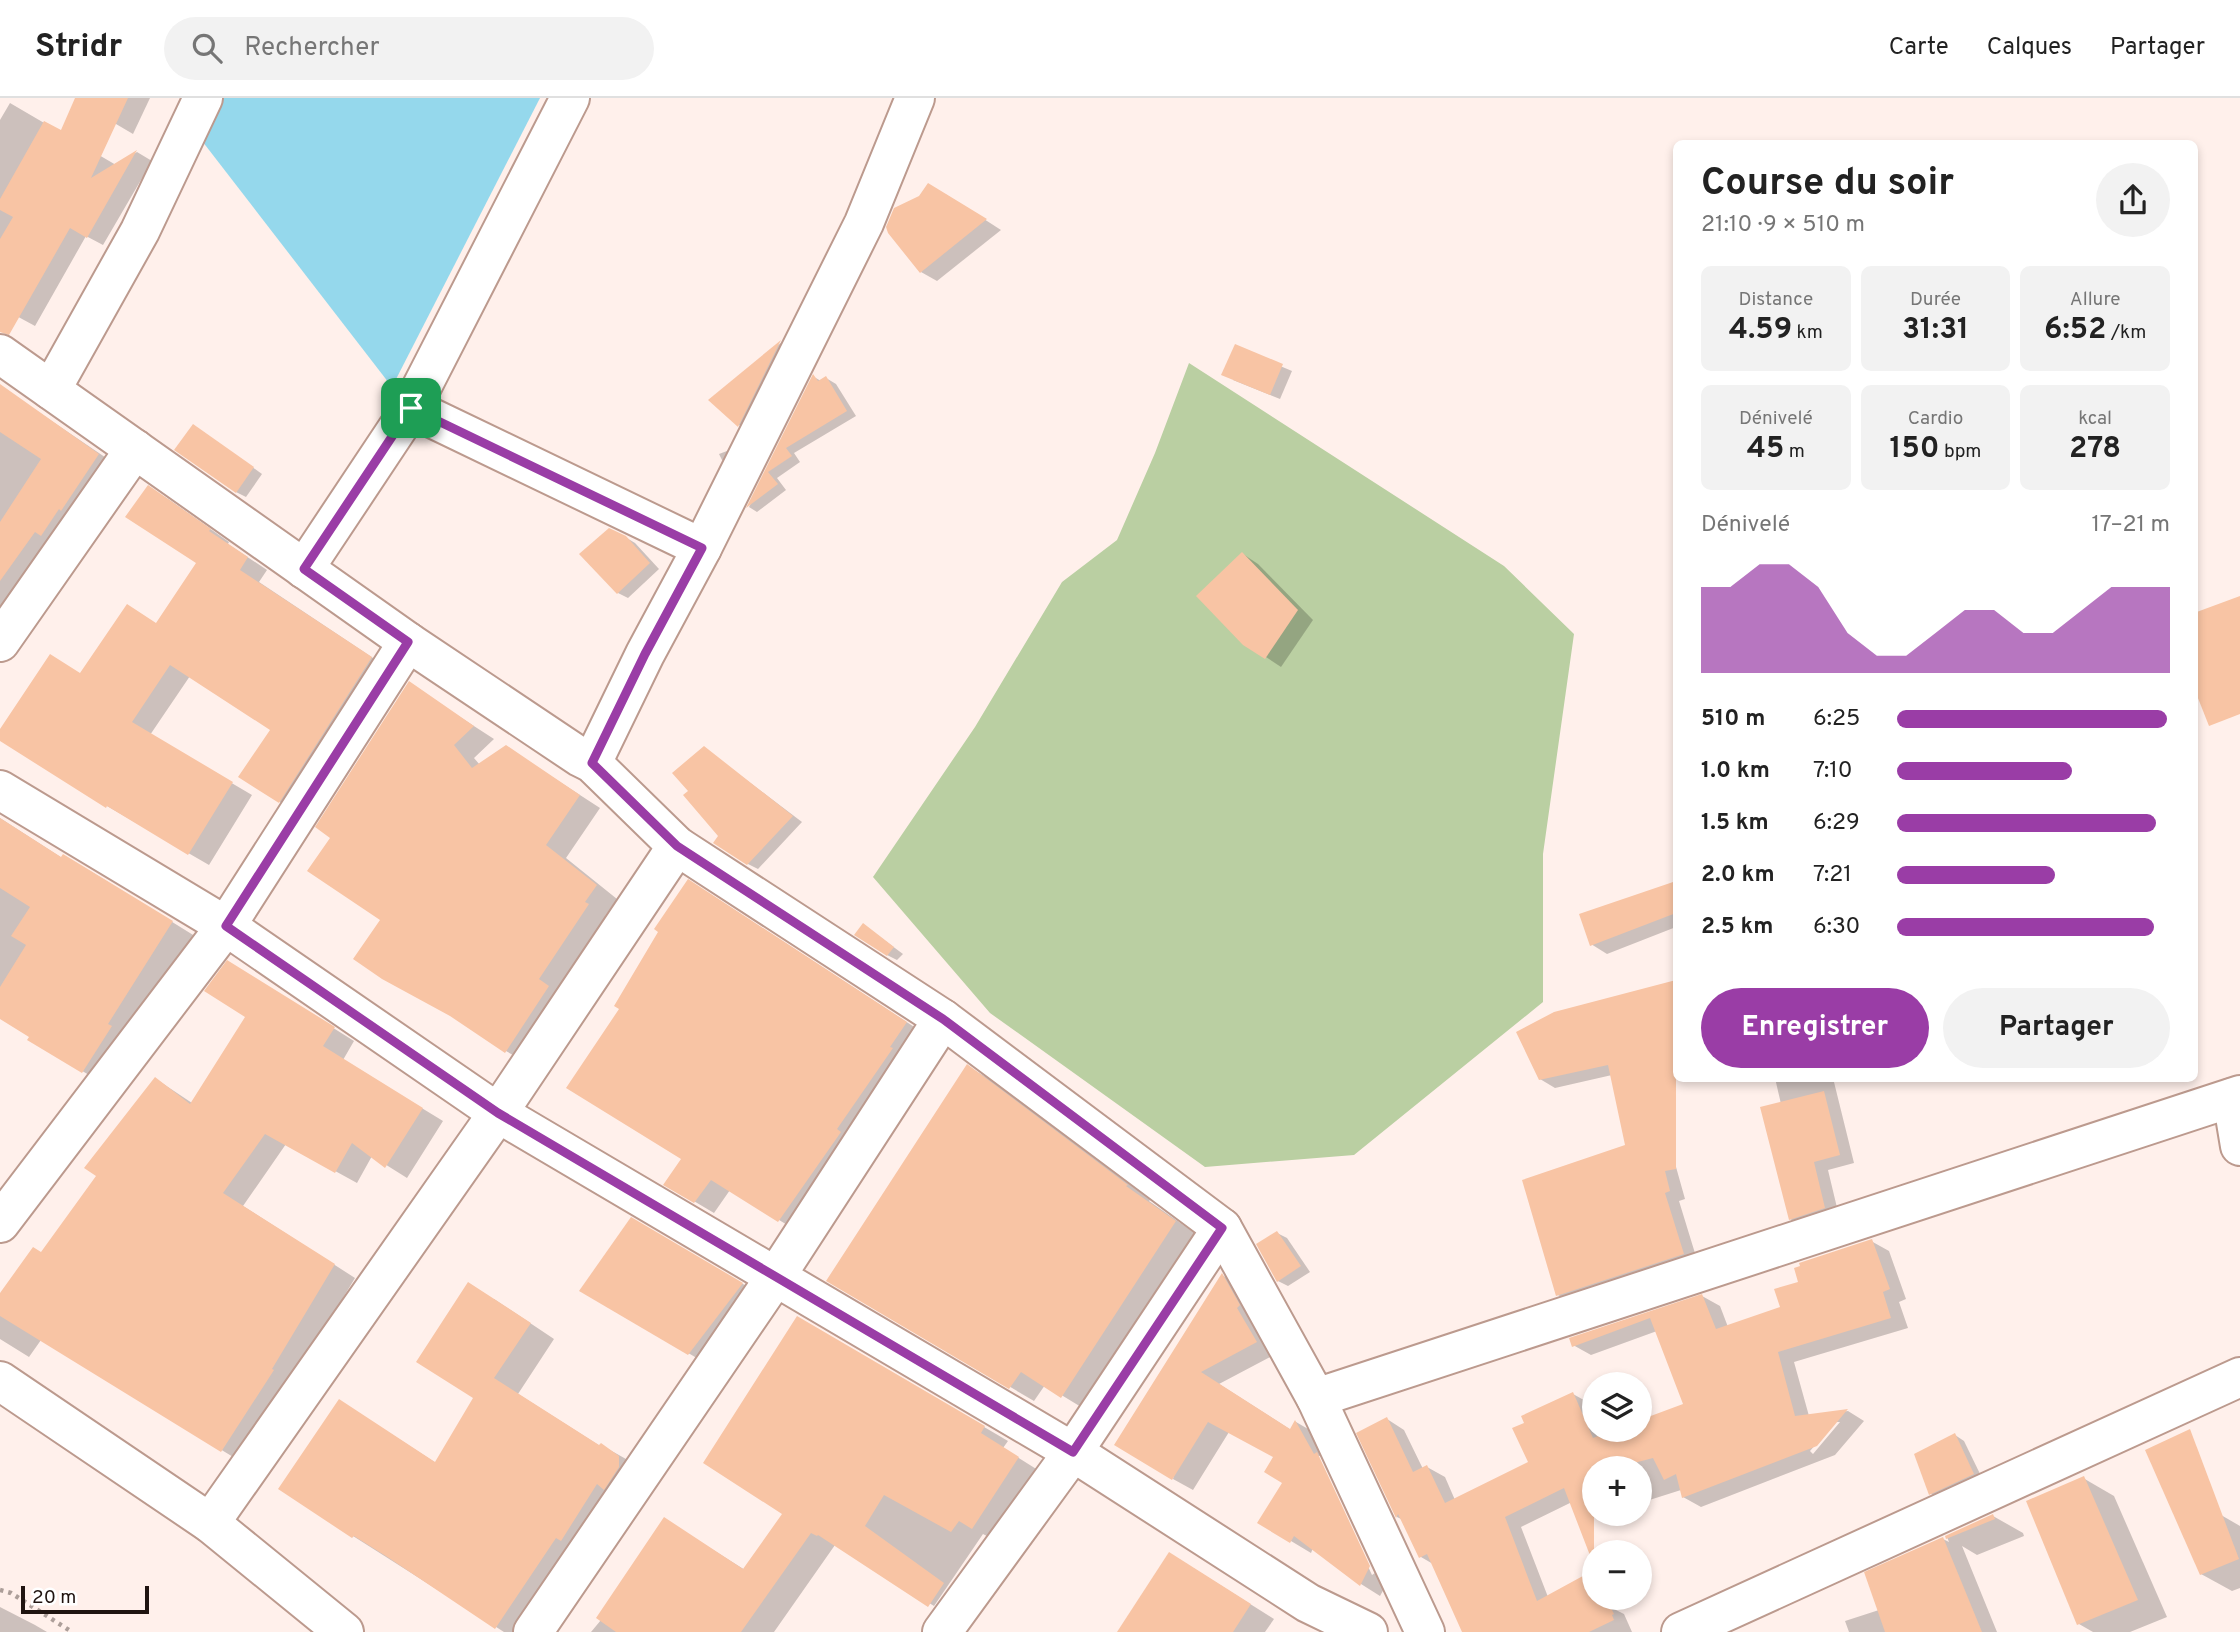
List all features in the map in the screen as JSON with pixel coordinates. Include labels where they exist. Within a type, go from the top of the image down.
[{"type":"street","points":[[51,390],[140,231],[203,98]]},
{"type":"street","points":[[304,569],[411,408],[570,98]]},
{"type":"street","points":[[592,763],[864,223],[915,98]]},
{"type":"street","points":[[0,354],[408,642],[580,758],[592,763],[677,846],[943,1019],[1222,1228],[1316,1398],[1424,1632]]},
{"type":"street","points":[[411,408],[702,548]]},
{"type":"street","points":[[0,642],[135,449]]},
{"type":"street","points":[[0,1223],[226,926],[408,642]]},
{"type":"street","points":[[0,790],[226,926],[498,1113],[1073,1452],[1299,1618],[1368,1632]]},
{"type":"street","points":[[211,1522],[498,1113],[677,846]]},
{"type":"street","points":[[533,1632],[776,1276],[943,1019]]},
{"type":"street","points":[[1316,1398],[2236,1097],[2240,1146]]},
{"type":"street","points":[[942,1632],[1073,1452],[1222,1228]]},
{"type":"street","points":[[1681,1632],[2240,1377]]},
{"type":"street","points":[[0,1381],[211,1522],[344,1632]]},
{"type":"path","points":[[0,1590],[11,1593],[72,1632]]},
{"type":"green space","points":[[1189,363],[1504,566],[1574,634],[1543,854],[1543,1002],[1354,1155],[1205,1167],[990,1013],[873,877],[975,727],[1062,582],[1117,540],[1155,453]]},
{"type":"water","points":[[191,98],[540,98],[392,387],[182,115]]},
{"type":"building","points":[[75,98],[128,98],[91,178],[137,150],[87,238],[70,228],[9,335],[0,332],[0,239],[13,217],[0,210],[0,199],[44,121],[61,130]]},
{"type":"building","points":[[928,183],[987,219],[920,273],[886,227],[894,208],[919,196]]},
{"type":"building","points":[[781,340],[738,427],[708,400]]},
{"type":"building","points":[[1235,344],[1283,364],[1270,395],[1221,375]]},
{"type":"building","points":[[813,374],[818,381],[826,376],[847,411],[786,448],[792,456],[768,472],[778,484],[746,508]]},
{"type":"building","points":[[0,384],[99,454],[61,511],[59,509],[41,536],[35,532],[0,581],[0,522],[41,459],[0,432]]},
{"type":"building","points":[[193,424],[254,467],[236,493],[174,450]]},
{"type":"building","points":[[148,485],[248,557],[240,570],[372,657],[279,803],[238,777],[270,730],[170,665],[132,722],[233,782],[188,855],[107,806],[106,808],[0,741],[0,729],[50,654],[80,673],[127,604],[156,623],[196,563],[125,517]]},
{"type":"building","points":[[609,528],[626,536],[650,563],[617,594],[579,554]]},
{"type":"building","points":[[1242,552],[1298,610],[1265,659],[1243,645],[1196,596]]},
{"type":"building","points":[[2240,596],[2240,714],[2209,726],[2198,698],[2198,612]]},
{"type":"building","points":[[409,681],[474,726],[454,745],[472,768],[506,745],[580,795],[546,845],[597,885],[585,902],[589,904],[539,979],[549,986],[505,1053],[450,1016],[382,979],[353,959],[380,920],[307,871],[330,838],[315,827]]},
{"type":"building","points":[[704,746],[793,816],[747,865],[713,843],[718,836],[683,795],[688,791],[672,773]]},
{"type":"building","points":[[0,818],[61,857],[63,854],[173,921],[108,1024],[112,1026],[82,1073],[27,1040],[29,1037],[0,1019],[0,987],[26,945],[11,936],[30,907],[0,888]]},
{"type":"building","points":[[688,879],[907,1022],[890,1047],[893,1048],[837,1129],[841,1132],[778,1222],[711,1180],[694,1203],[663,1185],[681,1159],[566,1088],[619,1009],[614,1006],[658,932],[654,929]]},
{"type":"building","points":[[1673,882],[1673,914],[1590,946],[1579,914]]},
{"type":"building","points":[[863,923],[894,947],[887,956],[854,935]]},
{"type":"building","points":[[227,960],[335,1027],[323,1046],[423,1108],[385,1168],[352,1143],[335,1173],[265,1134],[223,1193],[335,1264],[272,1369],[274,1370],[221,1452],[0,1316],[0,1293],[33,1247],[41,1252],[96,1176],[84,1168],[155,1077],[190,1104],[245,1017],[204,991]]},
{"type":"building","points":[[1673,981],[1676,1169],[1665,1171],[1670,1191],[1665,1193],[1684,1254],[1556,1296],[1522,1180],[1625,1145],[1608,1065],[1539,1080],[1516,1032],[1554,1012]]},
{"type":"building","points":[[967,1064],[1176,1221],[1061,1398],[1021,1372],[1009,1389],[826,1281]]},
{"type":"building","points":[[1824,1091],[1840,1155],[1814,1162],[1825,1208],[1789,1220],[1760,1107]]},
{"type":"building","points":[[631,1217],[743,1283],[688,1355],[579,1291]]},
{"type":"building","points":[[1277,1231],[1301,1266],[1277,1282],[1256,1244]]},
{"type":"building","points":[[1872,1239],[1890,1289],[1883,1292],[1891,1318],[1778,1352],[1795,1416],[1848,1409],[1817,1446],[1682,1498],[1676,1474],[1664,1480],[1652,1456],[1582,1456],[1582,1526],[1594,1526],[1594,1540],[1584,1540],[1564,1488],[1505,1517],[1537,1601],[1582,1576],[1582,1610],[1612,1610],[1614,1620],[1589,1632],[1462,1632],[1427,1554],[1419,1558],[1398,1514],[1396,1518],[1356,1433],[1387,1417],[1413,1472],[1427,1465],[1445,1503],[1528,1462],[1512,1428],[1524,1423],[1521,1416],[1573,1392],[1582,1413],[1582,1442],[1652,1442],[1652,1416],[1683,1404],[1650,1318],[1572,1347],[1569,1338],[1702,1294],[1716,1329],[1780,1307],[1774,1289],[1798,1282],[1794,1268],[1800,1266],[1799,1263]]},
{"type":"building","points":[[1222,1273],[1240,1305],[1237,1308],[1257,1342],[1201,1372],[1290,1429],[1295,1420],[1314,1454],[1317,1452],[1370,1566],[1360,1586],[1294,1536],[1290,1543],[1257,1523],[1282,1483],[1264,1472],[1273,1457],[1208,1422],[1172,1480],[1114,1445]]},
{"type":"building","points":[[468,1282],[531,1323],[494,1378],[619,1456],[619,1467],[604,1490],[597,1484],[561,1541],[556,1538],[495,1629],[389,1558],[354,1536],[352,1538],[278,1489],[339,1399],[435,1462],[473,1398],[416,1362]]},
{"type":"building","points":[[797,1316],[985,1426],[981,1433],[1019,1457],[972,1529],[959,1521],[951,1532],[884,1495],[865,1526],[944,1583],[928,1607],[811,1533],[741,1632],[616,1632],[596,1618],[664,1517],[743,1569],[782,1514],[703,1463]]},
{"type":"building","points":[[2190,1429],[2239,1559],[2200,1575],[2145,1450]]},
{"type":"building","points":[[1955,1433],[1974,1474],[1929,1495],[1914,1454]]},
{"type":"building","points":[[2084,1476],[2138,1600],[2077,1625],[2026,1501]]},
{"type":"building","points":[[1993,1514],[1995,1519],[1946,1539],[1945,1536]]},
{"type":"building","points":[[1943,1537],[1982,1632],[1885,1632],[1864,1572]]},
{"type":"building","points":[[1169,1552],[1251,1604],[1233,1632],[1117,1632]]},
{"type":"route","points":[[411,408],[702,548],[645,654],[592,763],[677,846],[943,1019],[1222,1228],[1073,1452],[498,1113],[226,926],[408,642],[304,569],[411,408]]}]
